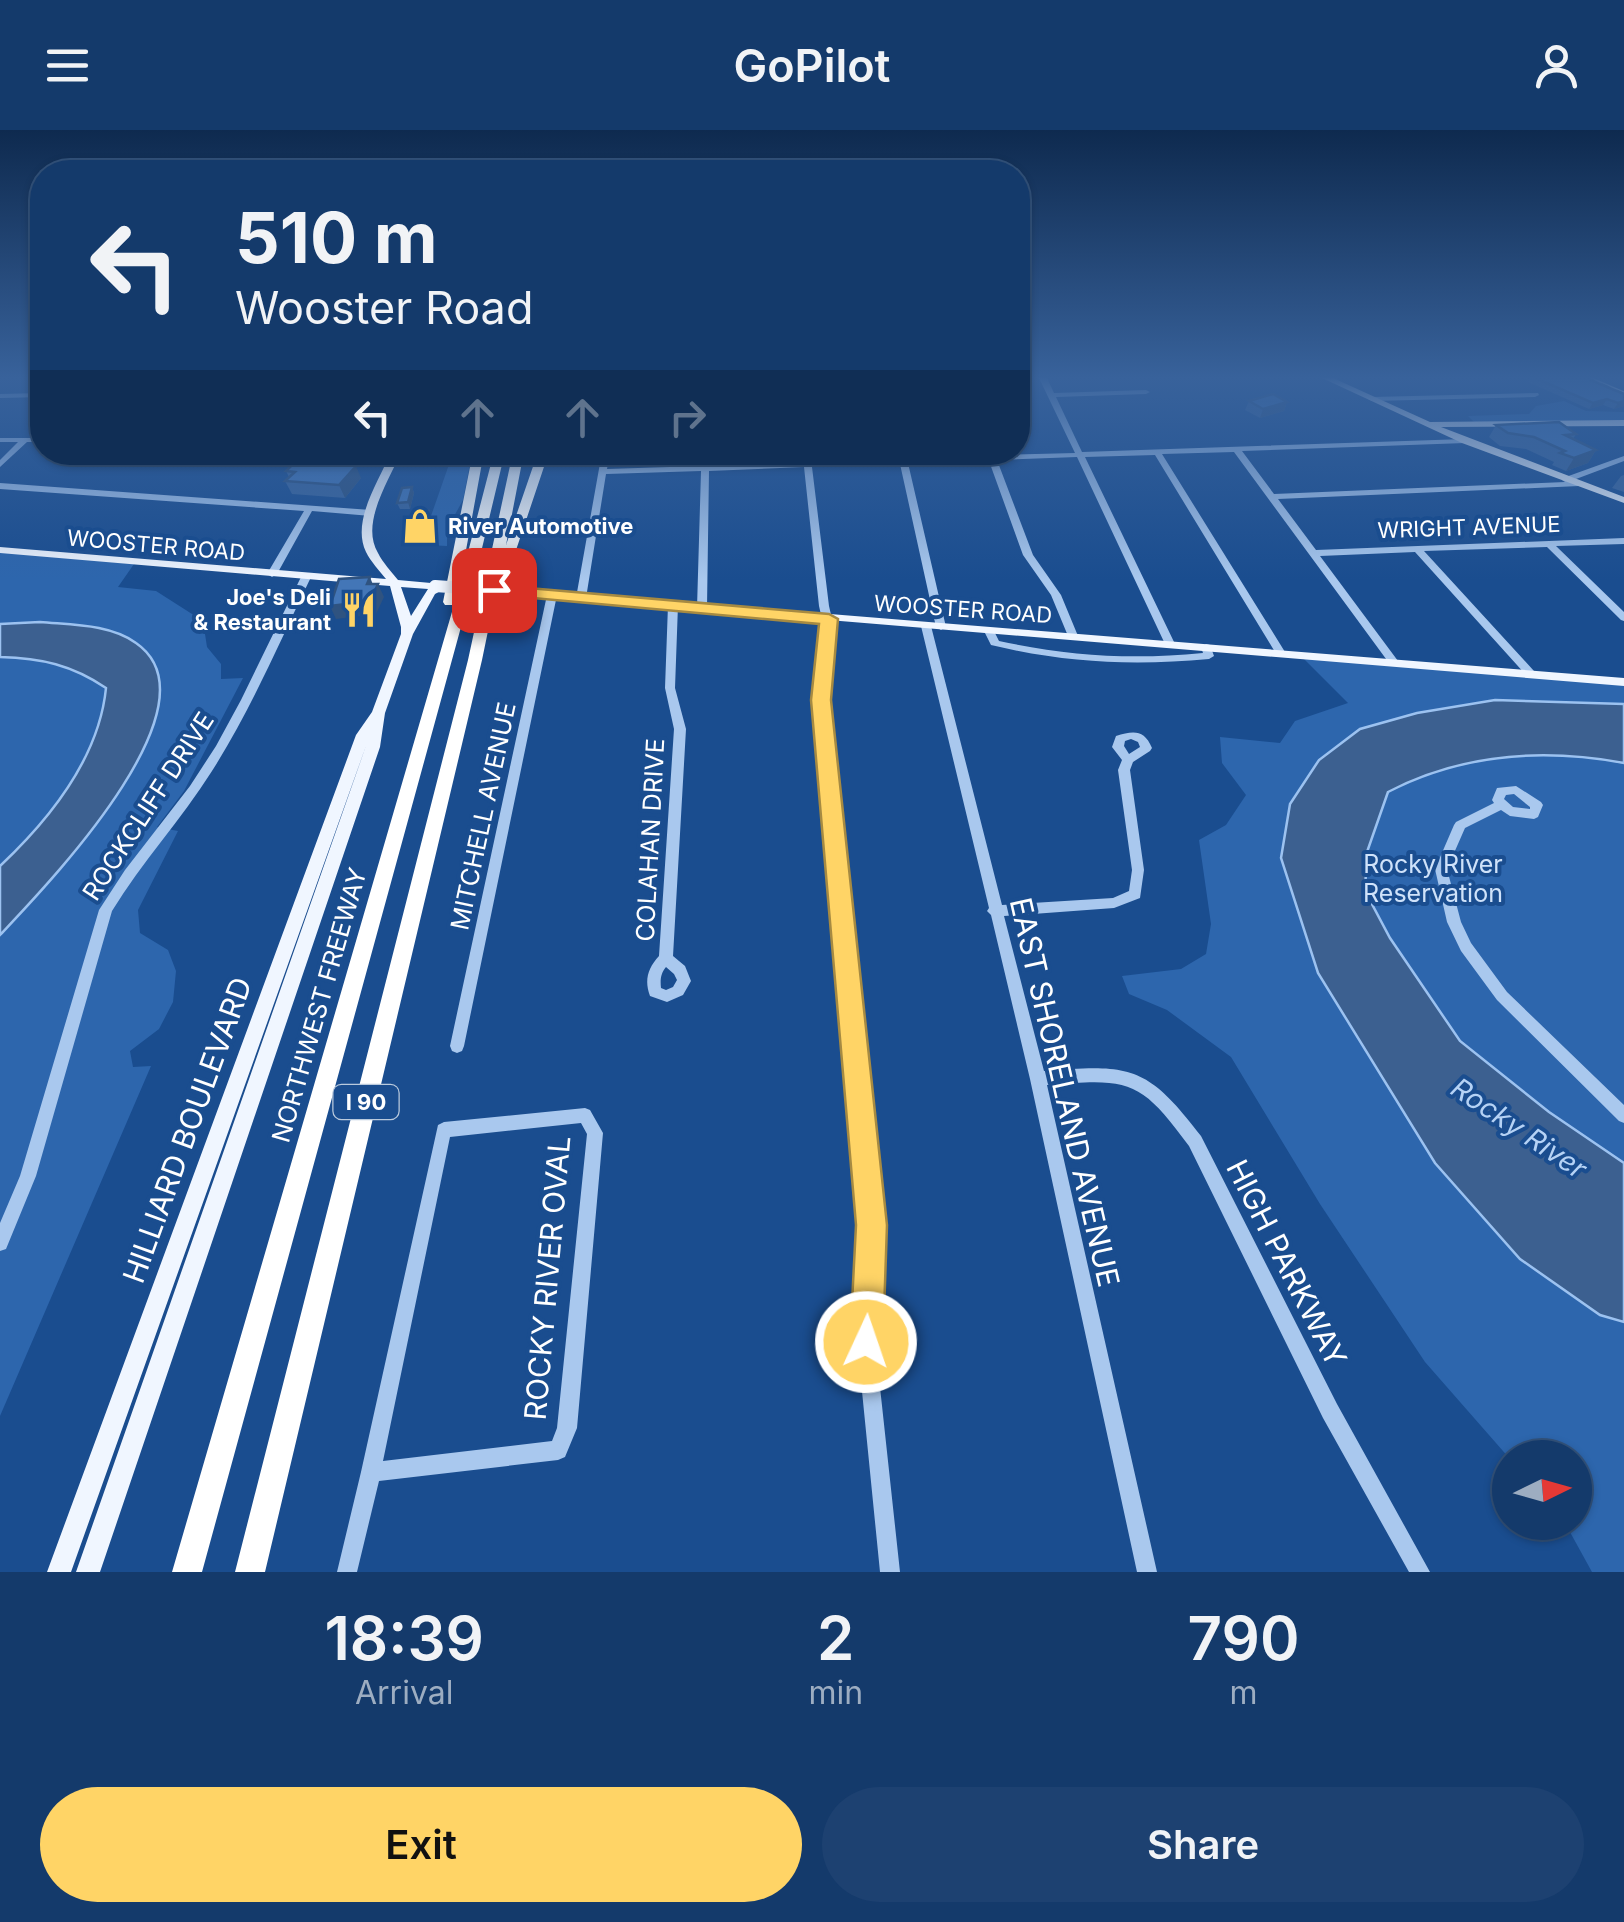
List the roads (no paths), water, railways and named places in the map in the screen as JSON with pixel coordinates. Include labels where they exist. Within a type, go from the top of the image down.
[{"type":"highway","points":[[442,667],[453,576],[476,465]]},
{"type":"highway","name":"NORTHWEST FREEWAY","points":[[186,1572],[496,465]]},
{"type":"highway","name":"I 90","points":[[250,1572],[481,631],[515,465]]},
{"type":"highway","points":[[481,631],[539,465]]},
{"type":"main road","points":[[1476,445],[1624,500]]},
{"type":"main road","points":[[391,465],[371,513],[369,547],[393,582],[407,620],[407,634]]},
{"type":"main road","name":"WOOSTER ROAD","points":[[0,550],[1624,682]]},
{"type":"main road","name":"HILLIARD BOULEVARD","points":[[88,1572],[372,747],[378,713],[407,634],[436,588]]},
{"type":"main road","name":"HILLIARD BOULEVARD","points":[[58,1572],[362,734],[378,713]]},
{"type":"street","points":[[0,465],[20,445]]},
{"type":"street","points":[[1077,445],[1170,644]]},
{"type":"street","points":[[1030,455],[1356,445]]},
{"type":"street","points":[[1237,450],[1393,661]]},
{"type":"street","points":[[1156,452],[1280,652]]},
{"type":"street","points":[[1566,480],[1624,458]]},
{"type":"street","points":[[581,598],[603,465]]},
{"type":"street","points":[[702,608],[704,465]]},
{"type":"street","points":[[602,472],[808,465],[824,606],[829,619],[821,700],[872,1225],[866,1342],[890,1572]]},
{"type":"street","name":"EAST SHORELAND AVENUE","points":[[904,465],[994,910],[1038,1079],[1147,1572]]},
{"type":"street","points":[[995,465],[1028,555],[1056,595],[1073,636]]},
{"type":"street","points":[[1272,497],[1579,484]]},
{"type":"street","points":[[0,486],[371,513]]},
{"type":"street","points":[[272,574],[310,507]]},
{"type":"street","name":"WRIGHT AVENUE","points":[[1316,553],[1624,541]]},
{"type":"street","points":[[1550,545],[1624,618]]},
{"type":"street","points":[[1417,549],[1530,674]]},
{"type":"street","name":"ROCKCLIFF DRIVE","points":[[0,1243],[28,1176],[106,910],[122,882],[203,776],[231,729],[306,577]]},
{"type":"street","name":"MITCHELL AVENUE","points":[[457,1046],[552,595]]},
{"type":"street","name":"COLAHAN DRIVE","points":[[666,958],[680,729],[670,688],[673,606]]},
{"type":"street","points":[[989,630],[995,643],[1092,662],[1140,664],[1209,656],[1206,647]]},
{"type":"street","points":[[994,910],[1114,903],[1135,894],[1138,870],[1124,770],[1128,760]]},
{"type":"street","points":[[1502,804],[1460,825],[1442,869],[1454,922],[1466,947],[1502,996],[1624,1116]]},
{"type":"street","name":"HIGH PARKWAY","points":[[1038,1079],[1114,1072],[1144,1083],[1168,1103],[1195,1141],[1330,1411],[1420,1572]]},
{"type":"street","name":"ROCKY RIVER OVAL","points":[[346,1572],[444,1130],[585,1116],[595,1133],[567,1428],[558,1450],[371,1472]]},
{"type":"water","points":[[40,622],[102,629],[136,643],[157,671],[158,708],[143,750],[117,795],[52,879],[0,935],[0,866],[54,807],[83,763],[94,739],[106,688],[56,664],[0,657],[0,624]]},
{"type":"water","name":"Rocky River","points":[[1495,700],[1624,704],[1624,763],[1563,756],[1503,757],[1445,769],[1388,792],[1367,852],[1365,891],[1390,938],[1460,1041],[1549,1112],[1624,1163],[1624,1322],[1600,1315],[1520,1259],[1435,1163],[1318,973],[1281,858],[1290,804],[1319,760],[1360,729],[1417,713]]},
{"type":"place","name":"River Automotive","points":[[420,526]]},
{"type":"place","name":"Joe's Deli & Restaurant","points":[[359,610]]},
{"type":"park label","name":"Rocky River Reservation","points":[[1433,878]]}]
